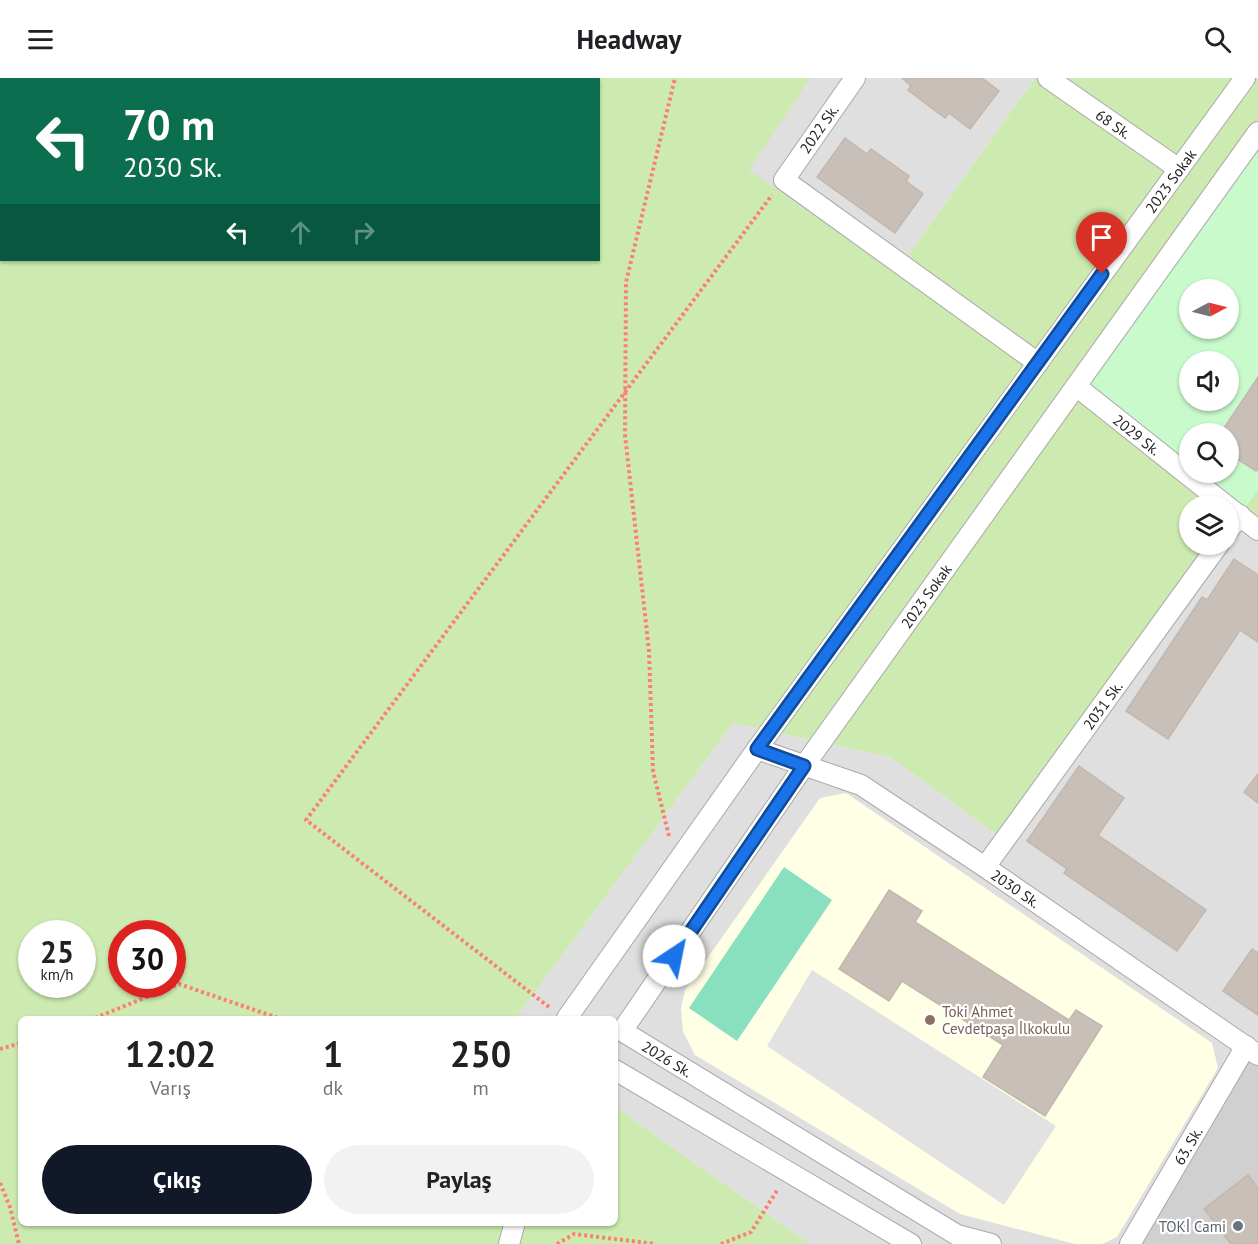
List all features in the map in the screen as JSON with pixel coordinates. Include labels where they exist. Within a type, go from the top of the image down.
[{"type":"street","name":"2022 Sk.","points":[[783,180],[855,78]]},
{"type":"street","name":"68 Sk.","points":[[1048,78],[1179,169]]},
{"type":"street","name":"2023 Sokak","points":[[757,749],[1245,78]]},
{"type":"street","name":"2023 Sokak","points":[[804,766],[1258,132]]},
{"type":"street","points":[[783,180],[1038,363]]},
{"type":"street","name":"2029 Sk.","points":[[1076,386],[1207,495]]},
{"type":"street","name":"2029 Sk.","points":[[1239,519],[1258,530]]},
{"type":"street","name":"2031 Sk.","points":[[985,867],[1211,555]]},
{"type":"street","points":[[560,1015],[676,864],[757,749]]},
{"type":"street","name":"2030 Sk.","points":[[757,749],[861,786],[985,867],[1252,1051]]},
{"type":"street","name":"2026 Sk.","points":[[804,766],[622,1031],[957,1235],[991,1244]]},
{"type":"street","name":"63. Sk.","points":[[1130,1244],[1252,1051]]},
{"type":"street","points":[[618,1072],[911,1244]]},
{"type":"street","points":[[509,1244],[514,1226]]},
{"type":"path","points":[[675,78],[626,282],[625,435],[649,651],[653,771],[676,864]]},
{"type":"path","points":[[560,1015],[306,820],[783,180]]},
{"type":"path","points":[[100,1016],[179,984],[272,1016]]},
{"type":"path","points":[[0,1049],[18,1044]]},
{"type":"path","points":[[721,1244],[751,1232],[789,1172]]},
{"type":"path","points":[[0,1183],[10,1206],[19,1244]]},
{"type":"path","points":[[557,1244],[574,1234],[656,1244]]},
{"type":"shaded area","points":[[811,78],[1035,78],[896,273],[748,170]]},
{"type":"shaded area","points":[[1240,515],[1258,530],[1258,1244],[810,1244],[618,1109],[618,1016],[517,1016],[733,723],[890,757],[1004,840],[1220,555],[1239,555]]},
{"type":"shaded area","name":"Toki Ahmet Cevdetpaşa İlkokulu","points":[[846,793],[1212,1043],[1218,1068],[1117,1237],[1102,1244],[1075,1244],[960,1214],[695,1055],[683,1032],[681,1008],[685,990],[820,798]]},
{"type":"shaded area","points":[[812,970],[1056,1126],[1004,1205],[767,1046]]},
{"type":"shaded area","points":[[1247,1056],[1258,1064],[1258,1244],[1139,1244]]},
{"type":"green space","points":[[600,78],[811,78],[749,170],[896,273],[1035,78],[1258,78],[1258,530],[1239,515],[1239,495],[1179,495],[1179,555],[1212,555],[1004,840],[890,757],[733,723],[517,1016],[18,1016],[18,1226],[618,1226],[618,1109],[810,1244],[0,1244],[0,261],[600,261]]},
{"type":"green space","points":[[1258,132],[1258,490],[1240,515],[1239,495],[1215,495],[1199,483],[1239,483],[1239,423],[1179,423],[1179,467],[1076,386]]},
{"type":"green space","points":[[784,867],[832,900],[737,1041],[689,1008]]},
{"type":"building","points":[[902,78],[982,78],[999,91],[970,129],[949,113],[945,118],[908,90],[911,86]]},
{"type":"building","points":[[845,138],[867,154],[871,149],[909,176],[906,181],[923,194],[895,233],[817,177]]},
{"type":"building","points":[[1258,377],[1258,469],[1256,471],[1239,460],[1239,423],[1227,423],[1235,411],[1239,411],[1239,406]]},
{"type":"building","points":[[1234,559],[1258,575],[1258,642],[1240,630],[1168,739],[1126,711],[1202,597],[1207,600]]},
{"type":"building","points":[[1079,766],[1124,798],[1098,835],[1206,910],[1177,951],[1064,873],[1067,869],[1027,841]]},
{"type":"building","points":[[1258,774],[1258,803],[1244,792]]},
{"type":"building","points":[[889,890],[922,911],[915,922],[1069,1020],[1076,1010],[1102,1026],[1045,1116],[983,1077],[1003,1045],[902,981],[889,1001],[839,969]]},
{"type":"building","points":[[1252,949],[1258,953],[1258,1015],[1223,991]]},
{"type":"building","name":"TOKİ Cami","points":[[1248,1175],[1258,1188],[1258,1244],[1231,1244],[1204,1209]]},
{"type":"place","name":"Toki Ahmet Cevdetpaşa İlkokulu","points":[[930,1020]]},
{"type":"place","name":"TOKİ Cami","points":[[1238,1226]]},
{"type":"route","points":[[674,956],[804,766],[757,749],[1102,274]]}]
